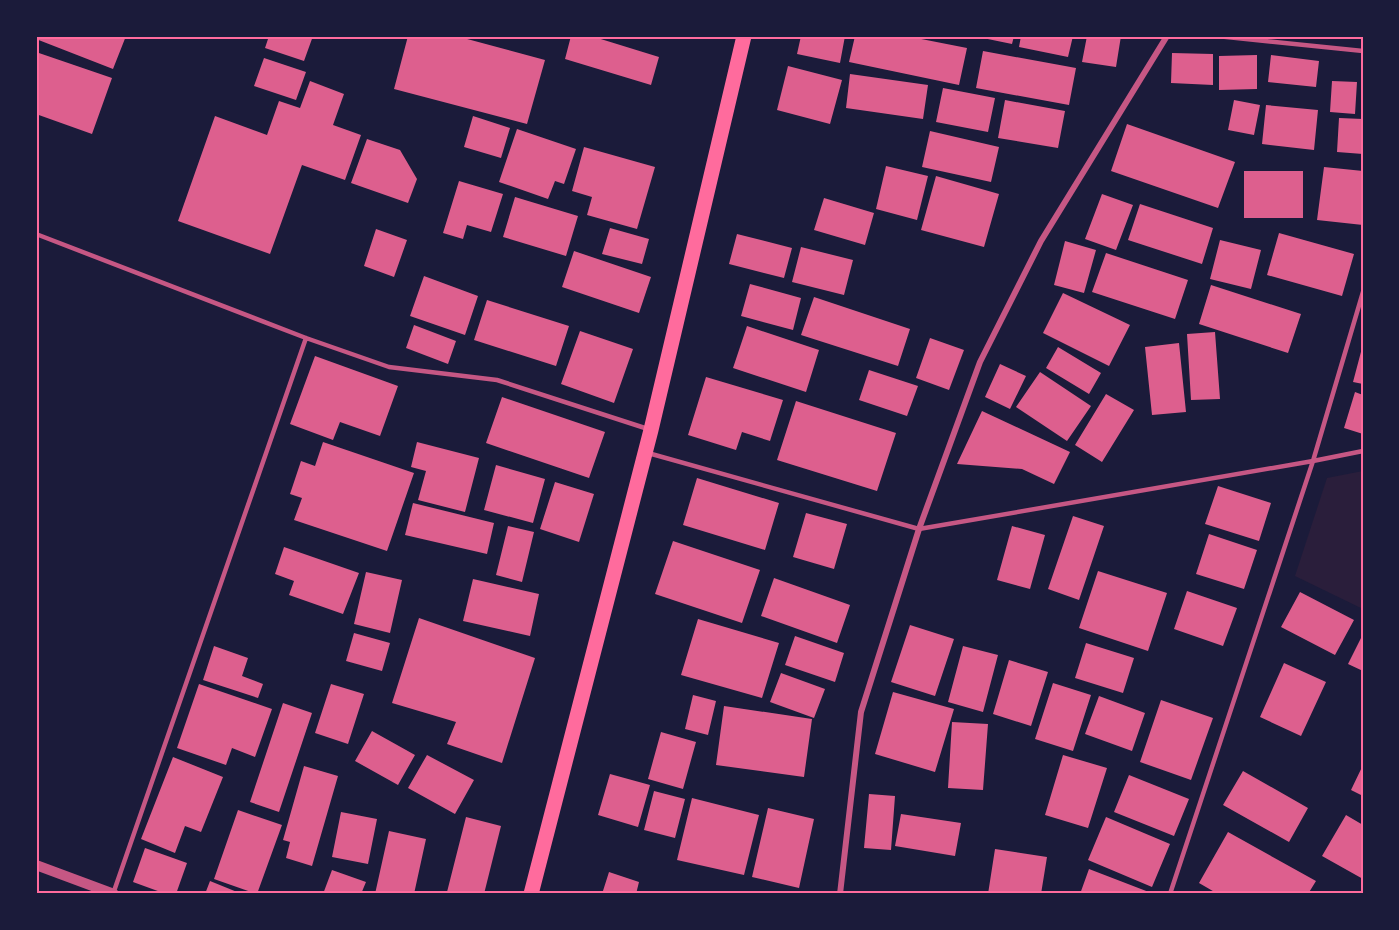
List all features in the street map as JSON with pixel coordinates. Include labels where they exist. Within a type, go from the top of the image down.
[{"type":"main road","points":[[531,894],[651,430],[744,36]]},
{"type":"street","points":[[840,894],[861,712],[919,530],[980,362],[1041,241],[1167,36]]},
{"type":"street","points":[[36,865],[114,894]]},
{"type":"lane","points":[[1217,36],[1363,51]]},
{"type":"lane","points":[[36,234],[306,338],[389,367],[497,380],[651,430]]},
{"type":"lane","points":[[1170,894],[1313,461],[1363,292]]},
{"type":"lane","points":[[114,894],[306,338]]},
{"type":"lane","points":[[645,452],[919,530],[1363,452]]},
{"type":"shaded area","points":[[1363,471],[1363,609],[1295,576],[1327,478]]},
{"type":"building","points":[[36,36],[126,36],[113,69],[36,39]]},
{"type":"building","points":[[269,36],[313,36],[304,61],[265,48]]},
{"type":"building","points":[[408,36],[456,36],[545,60],[527,124],[394,89]]},
{"type":"building","points":[[571,36],[591,36],[659,57],[651,85],[565,59]]},
{"type":"building","points":[[801,36],[845,36],[840,63],[797,54]]},
{"type":"building","points":[[855,36],[906,36],[967,48],[959,85],[849,62]]},
{"type":"building","points":[[979,36],[1014,36],[1012,44]]},
{"type":"building","points":[[1021,36],[1073,36],[1068,57],[1019,47]]},
{"type":"building","points":[[1087,36],[1121,36],[1116,67],[1082,62]]},
{"type":"building","points":[[983,51],[1076,68],[1069,105],[976,88]]},
{"type":"building","points":[[36,52],[112,78],[92,134],[36,114]]},
{"type":"building","points":[[1172,53],[1213,54],[1213,85],[1171,83]]},
{"type":"building","points":[[1257,55],[1257,89],[1219,90],[1219,56]]},
{"type":"building","points":[[1271,55],[1319,61],[1316,87],[1268,82]]},
{"type":"building","points":[[264,58],[306,72],[296,100],[254,86]]},
{"type":"building","points":[[788,66],[842,80],[830,124],[777,110]]},
{"type":"building","points":[[850,74],[928,85],[923,119],[846,108]]},
{"type":"building","points":[[310,81],[344,94],[333,125],[361,135],[345,180],[302,165],[270,254],[178,221],[215,116],[267,135],[279,101],[300,108]]},
{"type":"building","points":[[1332,81],[1357,82],[1355,114],[1330,112]]},
{"type":"building","points":[[943,88],[995,98],[988,132],[936,122]]},
{"type":"building","points":[[1005,100],[1065,111],[1058,148],[998,138]]},
{"type":"building","points":[[1234,100],[1260,105],[1254,135],[1228,130]]},
{"type":"building","points":[[1266,105],[1318,110],[1314,150],[1262,144]]},
{"type":"building","points":[[473,116],[510,128],[501,158],[464,147]]},
{"type":"building","points":[[1339,118],[1363,119],[1363,154],[1337,152]]},
{"type":"building","points":[[1127,124],[1235,162],[1218,208],[1111,171]]},
{"type":"building","points":[[517,129],[576,149],[564,184],[555,181],[548,199],[499,182]]},
{"type":"building","points":[[930,131],[999,147],[991,182],[922,167]]},
{"type":"building","points":[[367,139],[400,150],[417,179],[408,203],[351,183]]},
{"type":"building","points":[[584,147],[655,167],[637,229],[587,215],[592,197],[572,191]]},
{"type":"building","points":[[886,166],[928,176],[917,220],[876,209]]},
{"type":"building","points":[[1324,167],[1363,171],[1363,225],[1317,220]]},
{"type":"building","points":[[1244,171],[1303,171],[1303,218],[1244,218]]},
{"type":"building","points":[[936,176],[999,194],[984,247],[921,230]]},
{"type":"building","points":[[459,181],[503,194],[491,232],[467,225],[463,239],[443,233]]},
{"type":"building","points":[[1102,194],[1133,205],[1116,250],[1085,239]]},
{"type":"building","points":[[515,197],[578,216],[566,256],[503,237]]},
{"type":"building","points":[[824,198],[874,213],[865,245],[814,230]]},
{"type":"building","points":[[1140,204],[1213,228],[1202,264],[1128,240]]},
{"type":"building","points":[[610,228],[649,239],[642,264],[602,254]]},
{"type":"building","points":[[376,229],[407,240],[394,277],[364,266]]},
{"type":"building","points":[[1279,233],[1354,254],[1342,296],[1267,275]]},
{"type":"building","points":[[737,234],[792,248],[784,278],[729,264]]},
{"type":"building","points":[[1220,240],[1261,250],[1251,289],[1210,279]]},
{"type":"building","points":[[1065,241],[1096,250],[1084,293],[1054,285]]},
{"type":"building","points":[[801,247],[853,260],[844,295],[792,282]]},
{"type":"building","points":[[574,251],[651,277],[639,313],[562,287]]},
{"type":"building","points":[[1106,253],[1188,280],[1175,319],[1092,292]]},
{"type":"building","points":[[424,276],[478,296],[465,335],[410,316]]},
{"type":"building","points":[[750,284],[801,298],[793,330],[741,316]]},
{"type":"building","points":[[1211,285],[1301,314],[1288,353],[1199,324]]},
{"type":"building","points":[[1063,293],[1130,325],[1109,366],[1043,333]]},
{"type":"building","points":[[814,297],[910,329],[898,366],[801,335]]},
{"type":"building","points":[[487,300],[569,326],[556,366],[474,340]]},
{"type":"building","points":[[414,325],[456,341],[448,364],[406,348]]},
{"type":"building","points":[[747,326],[819,350],[806,392],[733,368]]},
{"type":"building","points":[[580,331],[633,349],[614,403],[561,384]]},
{"type":"building","points":[[1215,332],[1220,399],[1191,400],[1187,334]]},
{"type":"building","points":[[930,338],[964,350],[949,390],[916,378]]},
{"type":"building","points":[[1179,343],[1186,412],[1152,415],[1145,347]]},
{"type":"building","points":[[1058,347],[1101,373],[1089,394],[1046,368]]},
{"type":"building","points":[[1363,348],[1363,384],[1353,382]]},
{"type":"building","points":[[315,356],[398,386],[380,436],[340,422],[333,440],[290,424]]},
{"type":"building","points":[[1000,364],[1026,376],[1010,409],[985,397]]},
{"type":"building","points":[[869,370],[918,386],[907,416],[859,400]]},
{"type":"building","points":[[1040,372],[1091,406],[1067,441],[1016,407]]},
{"type":"building","points":[[706,377],[783,400],[770,441],[742,432],[736,450],[688,435]]},
{"type":"building","points":[[1355,392],[1363,395],[1363,434],[1344,428]]},
{"type":"building","points":[[1106,394],[1134,410],[1102,462],[1075,445]]},
{"type":"building","points":[[502,397],[605,432],[589,478],[486,443]]},
{"type":"building","points":[[796,401],[896,433],[877,491],[777,460]]},
{"type":"building","points":[[982,411],[1070,452],[1054,484],[1022,469],[957,464]]},
{"type":"building","points":[[323,442],[414,473],[387,551],[294,520],[302,498],[290,494],[301,461],[315,466]]},
{"type":"building","points":[[417,442],[479,458],[465,512],[418,500],[426,471],[411,467]]},
{"type":"building","points":[[496,465],[545,479],[533,523],[484,510]]},
{"type":"building","points":[[697,478],[779,503],[765,550],[683,525]]},
{"type":"building","points":[[555,482],[594,494],[579,542],[540,529]]},
{"type":"building","points":[[1218,486],[1271,503],[1259,541],[1205,524]]},
{"type":"building","points":[[413,503],[494,523],[487,554],[405,535]]},
{"type":"building","points":[[806,513],[847,524],[834,569],[793,557]]},
{"type":"building","points":[[1073,516],[1104,526],[1079,600],[1048,589]]},
{"type":"building","points":[[508,526],[534,532],[522,582],[496,575]]},
{"type":"building","points":[[1012,526],[1045,535],[1030,589],[997,580]]},
{"type":"building","points":[[1209,534],[1257,550],[1244,589],[1196,574]]},
{"type":"building","points":[[673,541],[760,570],[742,623],[655,594]]},
{"type":"building","points":[[284,547],[359,573],[343,614],[289,595],[294,581],[275,574]]},
{"type":"building","points":[[1098,571],[1167,593],[1148,651],[1079,628]]},
{"type":"building","points":[[366,572],[402,580],[390,633],[354,624]]},
{"type":"building","points":[[774,578],[850,605],[837,643],[761,616]]},
{"type":"building","points":[[473,579],[539,594],[530,636],[463,621]]},
{"type":"building","points":[[1187,591],[1237,608],[1223,646],[1174,629]]},
{"type":"building","points":[[1300,592],[1354,620],[1335,655],[1281,627]]},
{"type":"building","points":[[419,618],[535,658],[502,763],[447,744],[456,722],[392,703]]},
{"type":"building","points":[[698,619],[779,643],[762,698],[681,675]]},
{"type":"building","points":[[910,625],[954,639],[935,696],[891,682]]},
{"type":"building","points":[[354,633],[390,643],[382,671],[346,661]]},
{"type":"building","points":[[1363,634],[1363,671],[1348,664]]},
{"type":"building","points":[[795,636],[844,653],[835,682],[785,665]]},
{"type":"building","points":[[1086,643],[1134,658],[1123,693],[1075,678]]},
{"type":"building","points":[[214,646],[248,658],[242,676],[263,684],[258,698],[203,680]]},
{"type":"building","points":[[963,646],[998,655],[983,712],[948,702]]},
{"type":"building","points":[[1009,660],[1048,672],[1031,726],[993,714]]},
{"type":"building","points":[[1284,663],[1326,682],[1301,736],[1260,717]]},
{"type":"building","points":[[781,673],[825,689],[814,718],[770,702]]},
{"type":"building","points":[[1053,683],[1091,695],[1073,751],[1035,739]]},
{"type":"building","points":[[199,684],[272,709],[255,757],[232,748],[226,765],[177,748]]},
{"type":"building","points":[[331,684],[364,694],[348,744],[315,733]]},
{"type":"building","points":[[893,692],[954,709],[935,772],[875,754]]},
{"type":"building","points":[[693,695],[716,701],[708,735],[685,729]]},
{"type":"building","points":[[1099,696],[1145,713],[1132,751],[1085,734]]},
{"type":"building","points":[[1161,700],[1213,718],[1191,780],[1140,762]]},
{"type":"building","points":[[283,703],[312,713],[279,812],[250,802]]},
{"type":"building","points":[[724,706],[812,719],[804,777],[716,765]]},
{"type":"building","points":[[952,722],[988,724],[983,790],[948,788]]},
{"type":"building","points":[[372,731],[415,755],[398,785],[355,761]]},
{"type":"building","points":[[661,732],[696,742],[683,789],[648,779]]},
{"type":"building","points":[[427,755],[474,780],[455,814],[408,788]]},
{"type":"building","points":[[1063,755],[1107,768],[1088,828],[1045,815]]},
{"type":"building","points":[[173,757],[223,777],[201,832],[185,826],[175,853],[141,839]]},
{"type":"building","points":[[1363,765],[1363,796],[1351,790]]},
{"type":"building","points":[[304,766],[338,776],[312,866],[286,858],[290,842],[283,840]]},
{"type":"building","points":[[1243,771],[1308,808],[1289,842],[1223,805]]},
{"type":"building","points":[[610,774],[650,785],[638,827],[598,815]]},
{"type":"building","points":[[1129,775],[1189,799],[1174,836],[1114,812]]},
{"type":"building","points":[[654,791],[685,799],[675,838],[644,830]]},
{"type":"building","points":[[869,794],[895,796],[891,850],[864,848]]},
{"type":"building","points":[[692,798],[759,815],[744,875],[677,860]]},
{"type":"building","points":[[768,808],[814,819],[799,888],[752,877]]},
{"type":"building","points":[[238,810],[282,825],[257,894],[214,879]]},
{"type":"building","points":[[341,812],[377,819],[368,864],[332,857]]},
{"type":"building","points":[[901,814],[961,823],[955,856],[895,846]]},
{"type":"building","points":[[1346,815],[1363,825],[1363,879],[1322,856]]},
{"type":"building","points":[[466,817],[501,826],[484,894],[447,892]]},
{"type":"building","points":[[1106,817],[1170,844],[1152,887],[1088,860]]},
{"type":"building","points":[[389,831],[426,839],[414,894],[375,894]]},
{"type":"building","points":[[1228,832],[1316,881],[1308,894],[1218,894],[1199,883]]},
{"type":"building","points":[[145,848],[187,863],[176,894],[166,894],[133,882]]},
{"type":"building","points":[[995,849],[1047,857],[1041,894],[988,894]]},
{"type":"building","points":[[1089,869],[1154,894],[1080,894]]},
{"type":"building","points":[[332,870],[366,882],[361,894],[323,894]]},
{"type":"building","points":[[609,872],[639,882],[636,894],[602,894]]},
{"type":"building","points":[[210,881],[242,894],[205,894]]}]
